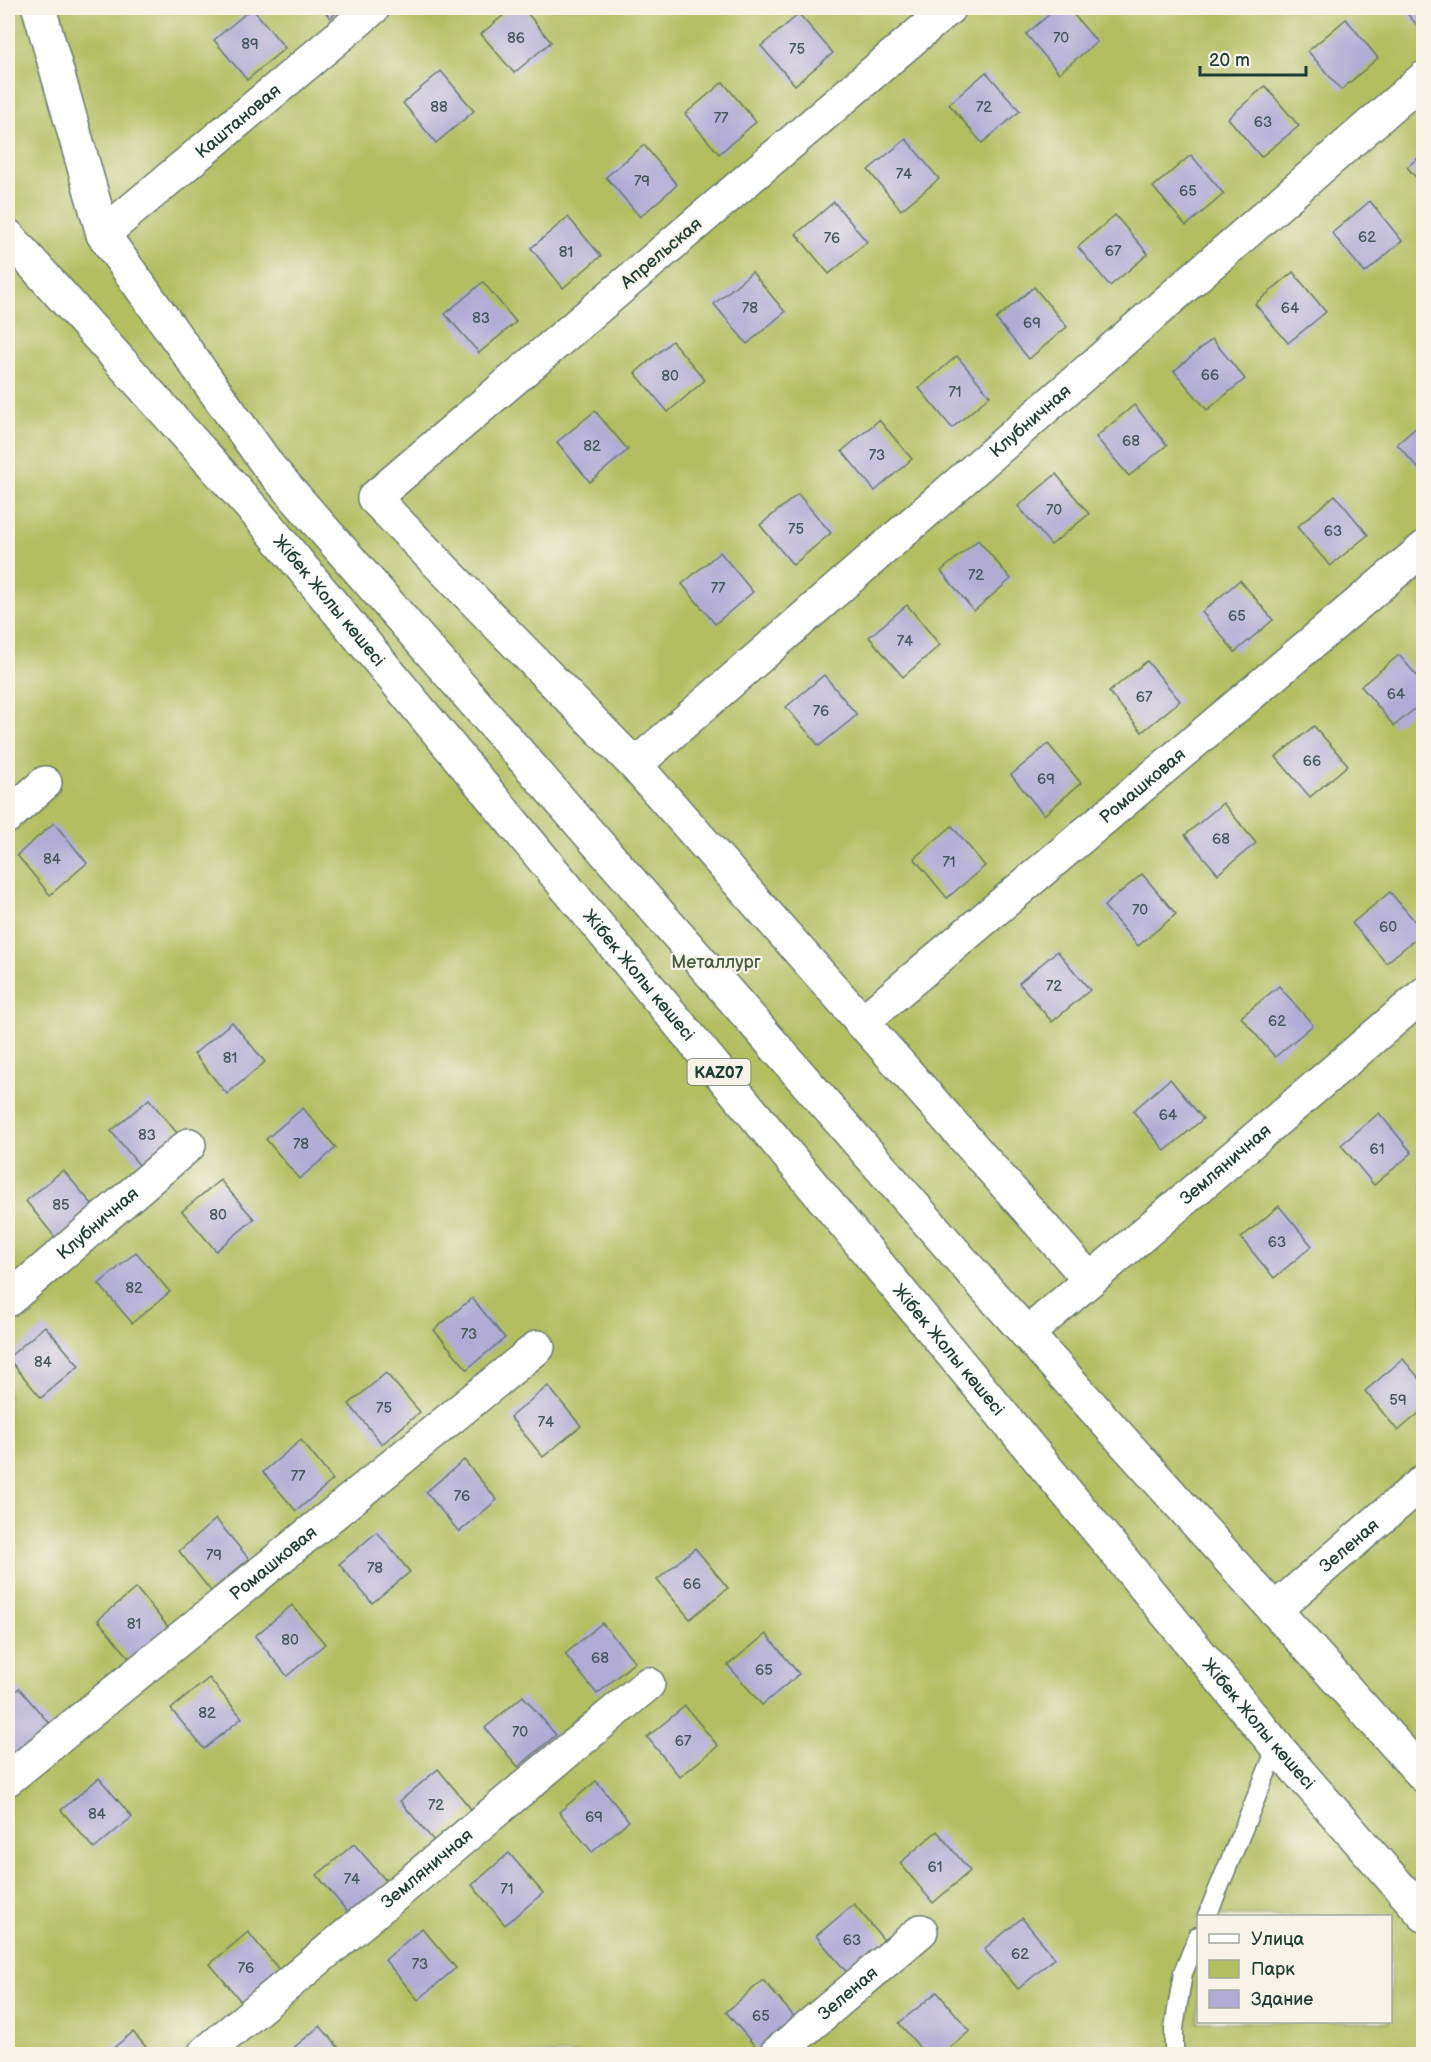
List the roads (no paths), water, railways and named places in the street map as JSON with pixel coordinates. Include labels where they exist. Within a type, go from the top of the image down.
[{"type":"main road","points":[[39,8],[103,234],[269,467],[1027,1334],[1424,1776]]},
{"type":"main road","name":"Каштановая","points":[[103,234],[373,8]]},
{"type":"main road","name":"Апрельская","points":[[635,765],[374,498],[949,8]]},
{"type":"main road","name":"Клубничная","points":[[635,765],[1424,78]]},
{"type":"main road","name":"Жібек Жолы көшесі","points":[[8,236],[261,518],[1277,1747],[1424,1915]]},
{"type":"main road","name":"Ромашковая","points":[[861,1023],[1424,548]]},
{"type":"main road","points":[[635,765],[1090,1281]]},
{"type":"main road","points":[[8,816],[45,783]]},
{"type":"main road","name":"Земляничная","points":[[1027,1334],[1424,994]]},
{"type":"main road","name":"Клубничная","points":[[8,1300],[189,1145]]},
{"type":"main road","name":"Ромашковая","points":[[8,1779],[538,1347]]},
{"type":"main road","name":"Зеленая","points":[[1274,1610],[1424,1481]]},
{"type":"main road","name":"Земляничная","points":[[204,2055],[648,1684]]},
{"type":"main road","name":"Зеленая","points":[[776,2055],[921,1931]]},
{"type":"lane","points":[[1208,1915],[1277,1747]]},
{"type":"lane","points":[[1174,2055],[1174,2028],[1183,1973],[1197,1938]]},
{"type":"park label","name":"Металлург","points":[[716,962]]}]
